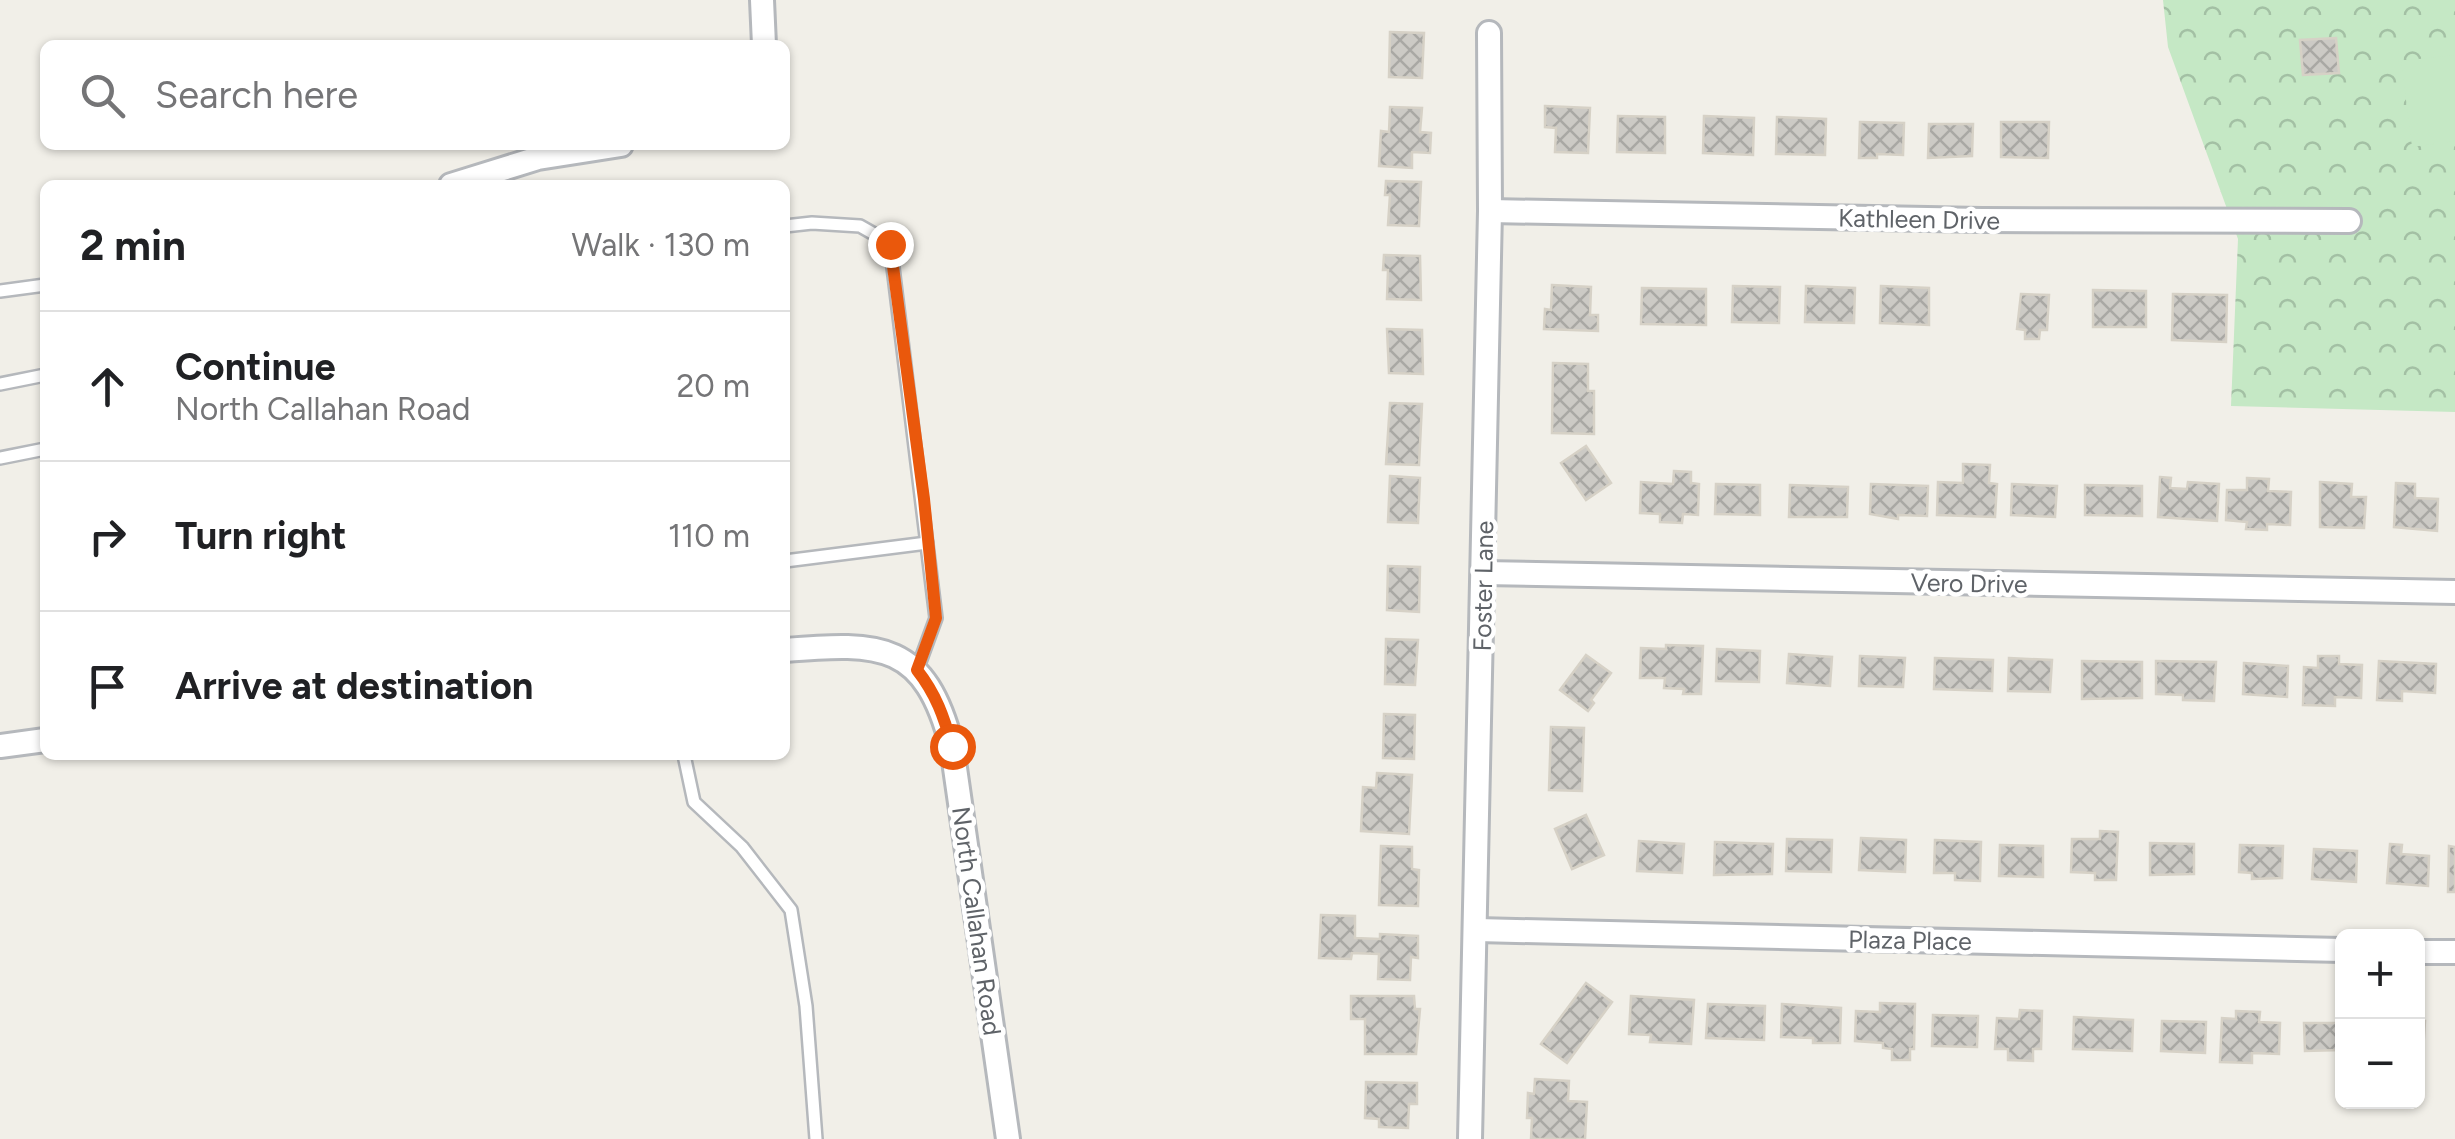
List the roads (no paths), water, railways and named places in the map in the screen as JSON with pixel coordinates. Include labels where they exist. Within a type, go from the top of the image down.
[{"type":"street","points":[[762,0],[764,40]]},
{"type":"street","name":"Foster Lane","points":[[1470,1139],[1484,573],[1489,34]]},
{"type":"street","points":[[467,180],[538,158],[589,150]]},
{"type":"street","name":"Kathleen Drive","points":[[1490,211],[1982,220],[2349,221]]},
{"type":"street","name":"Vero Drive","points":[[1484,573],[2455,592]]},
{"type":"street","points":[[790,650],[847,644],[888,652],[917,670]]},
{"type":"street","name":"North Callahan Road","points":[[917,670],[944,714],[952,746],[1008,1139]]},
{"type":"street","points":[[0,746],[40,741]]},
{"type":"street","name":"Plaza Place","points":[[1477,930],[2335,950]]},
{"type":"street","points":[[2425,952],[2455,952]]},
{"type":"lane","points":[[790,225],[860,226],[890,244],[936,618],[917,670]]},
{"type":"lane","points":[[0,292],[40,286]]},
{"type":"lane","points":[[0,384],[40,375]]},
{"type":"lane","points":[[0,458],[40,450]]},
{"type":"lane","points":[[790,560],[927,543]]},
{"type":"lane","points":[[685,760],[694,802],[742,847],[791,910],[806,1006],[816,1139]]}]
